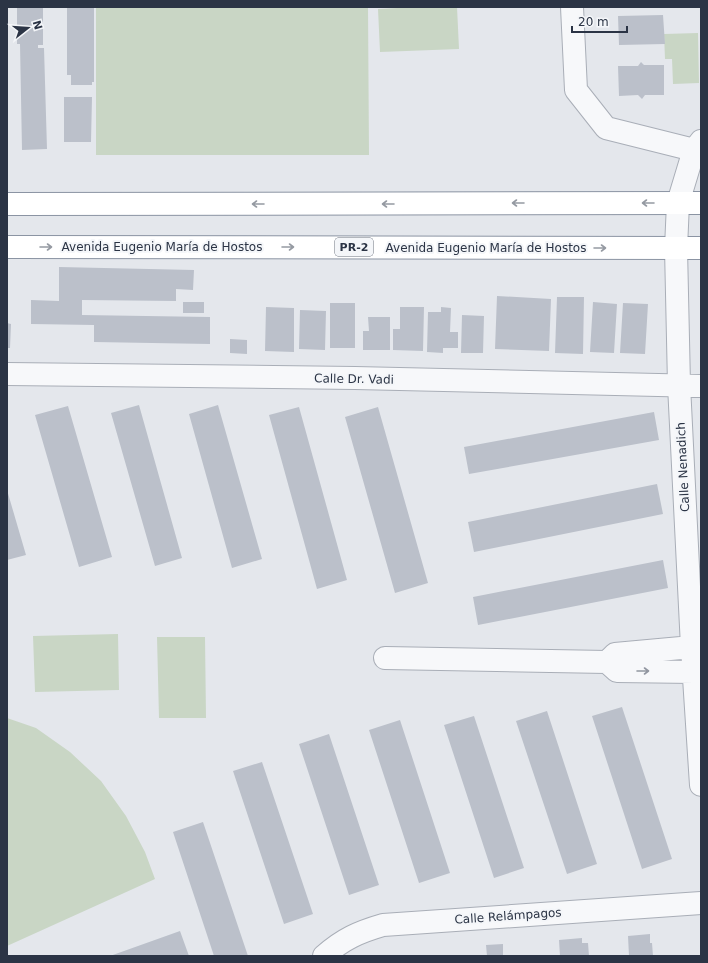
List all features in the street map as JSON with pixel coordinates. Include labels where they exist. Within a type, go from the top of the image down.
[{"type":"highway","points":[[7,204],[701,203]]},
{"type":"highway","name":"Avenida Eugenio María de Hostos","points":[[7,247],[701,248]]},
{"type":"street","points":[[572,7],[576,90],[606,128],[697,146]]},
{"type":"street","name":"Calle Nenadich","points":[[697,146],[678,203],[676,248],[679,385],[692,647],[701,785]]},
{"type":"street","name":"Calle Dr. Vadi","points":[[7,374],[356,378],[701,386]]},
{"type":"street","points":[[607,662],[615,654],[692,647]]},
{"type":"street","points":[[385,658],[607,662],[617,671],[694,672]]},
{"type":"street","name":"Calle Relámpagos","points":[[324,956],[351,937],[384,925],[701,903]]},
{"type":"green space","points":[[96,7],[368,7],[369,155],[96,155]]},
{"type":"green space","points":[[457,7],[459,49],[380,52],[378,9]]},
{"type":"green space","points":[[698,33],[699,83],[673,84],[672,59],[665,59],[664,34]]},
{"type":"green space","points":[[118,634],[119,690],[35,692],[33,636]]},
{"type":"green space","points":[[157,637],[205,637],[206,718],[159,718]]},
{"type":"green space","points":[[7,718],[36,728],[70,752],[101,781],[126,816],[145,852],[155,879],[7,946]]},
{"type":"building","points":[[17,7],[43,7],[43,45],[38,45],[38,48],[44,48],[47,149],[22,150],[20,44],[17,44]]},
{"type":"building","points":[[67,7],[94,7],[94,82],[92,82],[92,85],[71,85],[71,75],[67,75]]},
{"type":"building","points":[[663,15],[665,44],[619,45],[618,16]]},
{"type":"building","points":[[641,62],[644,65],[664,65],[664,95],[645,95],[642,99],[638,95],[619,96],[618,66],[638,66]]},
{"type":"building","points":[[64,97],[92,97],[91,142],[64,142]]},
{"type":"building","points":[[59,267],[194,270],[193,290],[176,289],[176,301],[82,300],[82,315],[210,317],[210,344],[94,342],[94,325],[31,324],[31,300],[59,301]]},
{"type":"building","points":[[497,296],[551,299],[549,351],[495,349]]},
{"type":"building","points":[[557,297],[584,297],[583,354],[555,353]]},
{"type":"building","points":[[183,302],[204,302],[204,313],[183,313]]},
{"type":"building","points":[[593,302],[617,304],[614,353],[590,352]]},
{"type":"building","points":[[330,303],[355,303],[355,348],[330,348]]},
{"type":"building","points":[[623,303],[648,304],[645,354],[620,353]]},
{"type":"building","points":[[266,307],[294,308],[294,352],[265,351]]},
{"type":"building","points":[[400,307],[424,307],[423,351],[393,350],[393,329],[400,329]]},
{"type":"building","points":[[441,307],[451,308],[450,332],[458,332],[458,348],[443,348],[443,353],[427,352],[428,312],[441,312]]},
{"type":"building","points":[[300,310],[326,311],[325,350],[299,349]]},
{"type":"building","points":[[462,315],[484,316],[483,353],[461,353]]},
{"type":"building","points":[[368,317],[390,317],[390,350],[363,350],[363,331],[369,331]]},
{"type":"building","points":[[7,323],[11,324],[10,348],[7,348]]},
{"type":"building","points":[[230,339],[247,340],[247,354],[230,353]]},
{"type":"building","points":[[139,405],[182,558],[155,566],[111,413]]},
{"type":"building","points":[[218,405],[262,559],[232,568],[189,414]]},
{"type":"building","points":[[68,406],[112,557],[79,567],[35,415]]},
{"type":"building","points":[[299,407],[347,580],[317,589],[269,415]]},
{"type":"building","points":[[378,407],[428,583],[395,593],[345,417]]},
{"type":"building","points":[[654,412],[659,440],[469,474],[464,447]]},
{"type":"building","points":[[657,484],[663,514],[474,552],[468,522]]},
{"type":"building","points":[[7,490],[26,555],[7,560]]},
{"type":"building","points":[[663,560],[668,588],[478,625],[473,597]]},
{"type":"building","points":[[622,707],[672,859],[642,869],[592,716]]},
{"type":"building","points":[[547,711],[597,864],[567,874],[516,721]]},
{"type":"building","points":[[474,716],[524,868],[494,878],[444,725]]},
{"type":"building","points":[[400,720],[450,873],[419,883],[369,730]]},
{"type":"building","points":[[329,734],[379,885],[349,895],[299,744]]},
{"type":"building","points":[[262,762],[313,914],[284,924],[233,771]]},
{"type":"building","points":[[203,822],[248,956],[214,956],[173,832]]},
{"type":"building","points":[[180,931],[189,956],[110,956]]},
{"type":"building","points":[[650,934],[650,943],[652,943],[653,956],[629,956],[628,936]]},
{"type":"building","points":[[582,938],[582,943],[588,943],[589,956],[560,956],[559,940]]},
{"type":"building","points":[[503,944],[503,956],[487,956],[486,945]]}]
